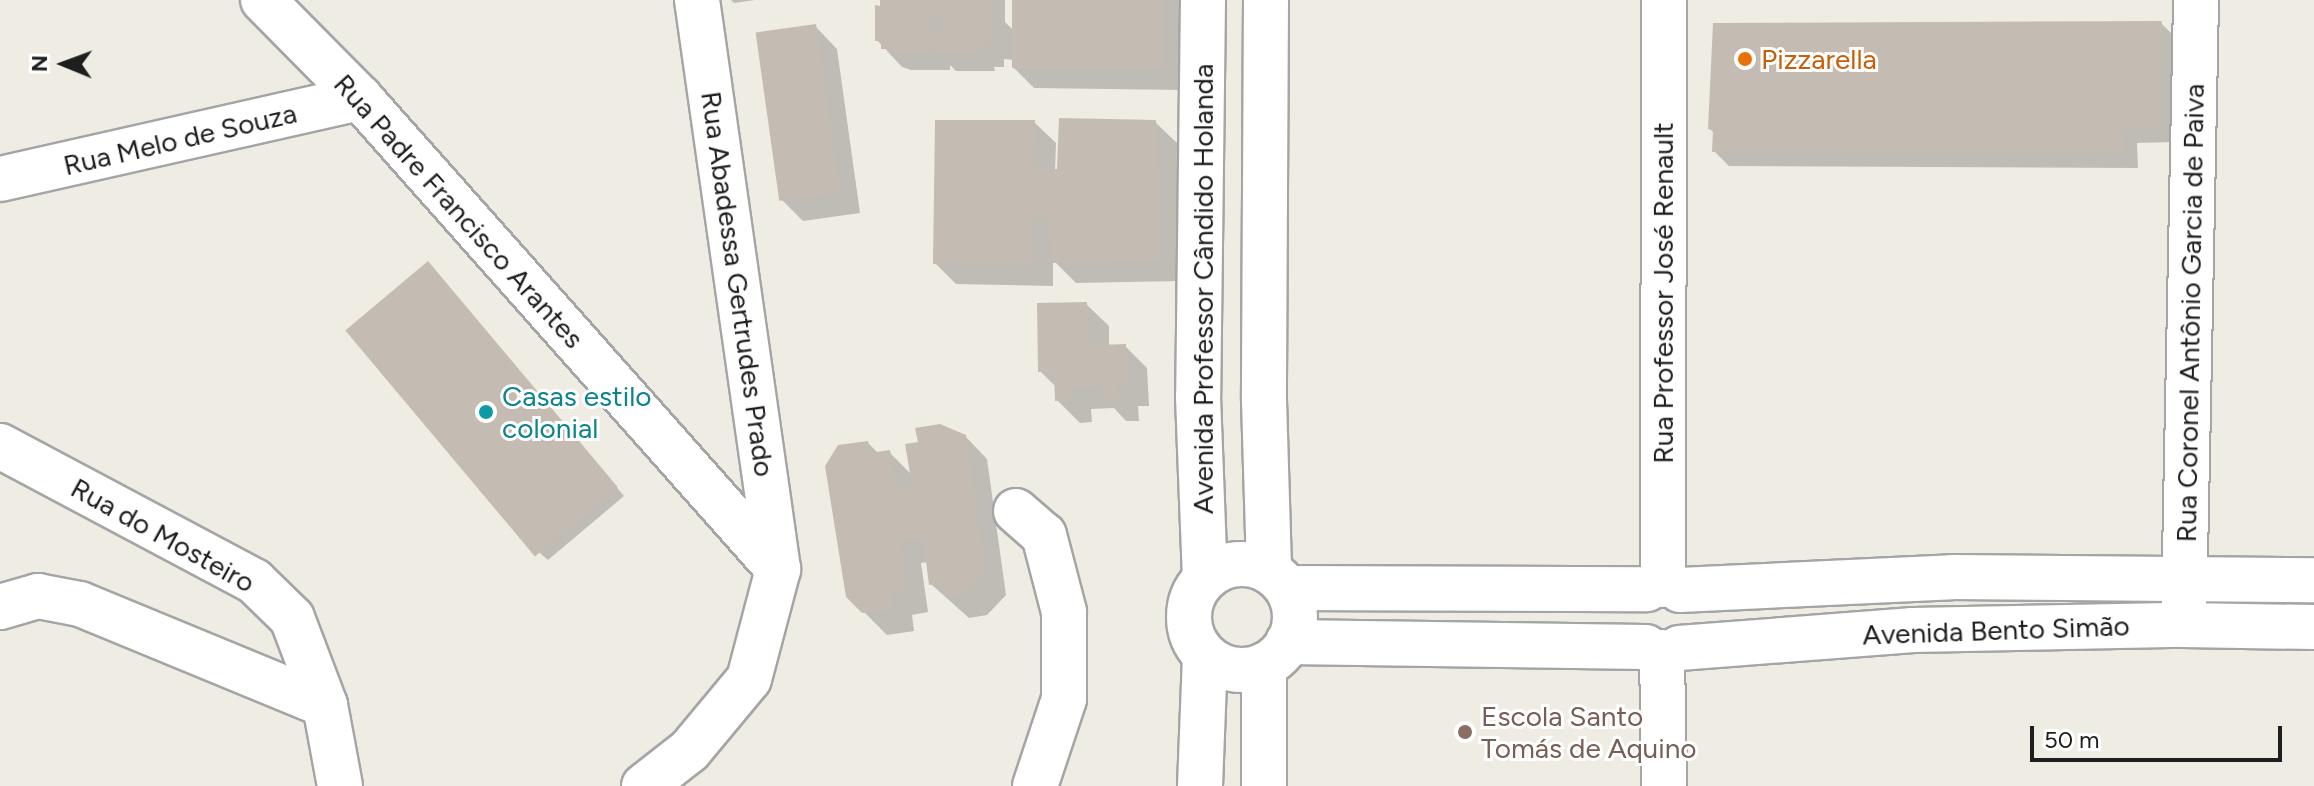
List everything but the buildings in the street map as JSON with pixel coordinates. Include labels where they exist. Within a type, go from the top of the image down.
[{"type":"street","name":"Rua Padre Francisco Arantes","points":[[263,0],[360,98],[778,569]]},
{"type":"street","name":"Rua Abadessa Gertrudes Prado","points":[[697,0],[778,569]]},
{"type":"street","name":"Avenida Professor Cândido Holanda","points":[[1203,0],[1198,397],[1205,578]]},
{"type":"street","points":[[1264,786],[1276,654],[1294,625],[1294,606],[1278,579],[1264,400],[1266,0]]},
{"type":"street","name":"Rua Professor José Renault","points":[[1663,588],[1664,0]]},
{"type":"street","name":"Rua Coronel Antônio Garcia de Paiva","points":[[2183,625],[2196,0]]},
{"type":"street","name":"Rua Melo de Souza","points":[[0,179],[360,98]]},
{"type":"street","name":"Rua do Mosteiro","points":[[0,446],[254,581],[292,618],[325,705],[340,786]]},
{"type":"street","points":[[1016,511],[1044,535],[1064,612],[1064,699],[1035,786]]},
{"type":"street","points":[[1276,654],[1233,670],[1205,656],[1197,647],[1189,623],[1192,599],[1205,578],[1232,564],[1251,564],[1278,579]]},
{"type":"street","points":[[644,786],[690,750],[749,679],[778,569]]},
{"type":"street","name":"Avenida Bento Simão","points":[[1278,579],[1663,588],[1952,577],[2314,580]]},
{"type":"street","points":[[1663,588],[1692,602],[1696,619],[1692,635],[1663,649],[1634,635],[1630,618],[1634,601],[1663,588]]},
{"type":"street","points":[[0,607],[38,596],[80,604],[325,705]]},
{"type":"street","name":"Avenida Bento Simão","points":[[1276,654],[1663,649],[1913,630],[2183,625],[2314,627]]},
{"type":"street","points":[[1663,649],[1664,786]]},
{"type":"street","points":[[1200,786],[1205,656]]},
{"type":"place","name":"Pizzarella","points":[[1745,59]]},
{"type":"place","name":"Casas estilo colonial","points":[[486,412]]},
{"type":"place","name":"Escola Santo Tomás de Aquino","points":[[1465,732]]}]
